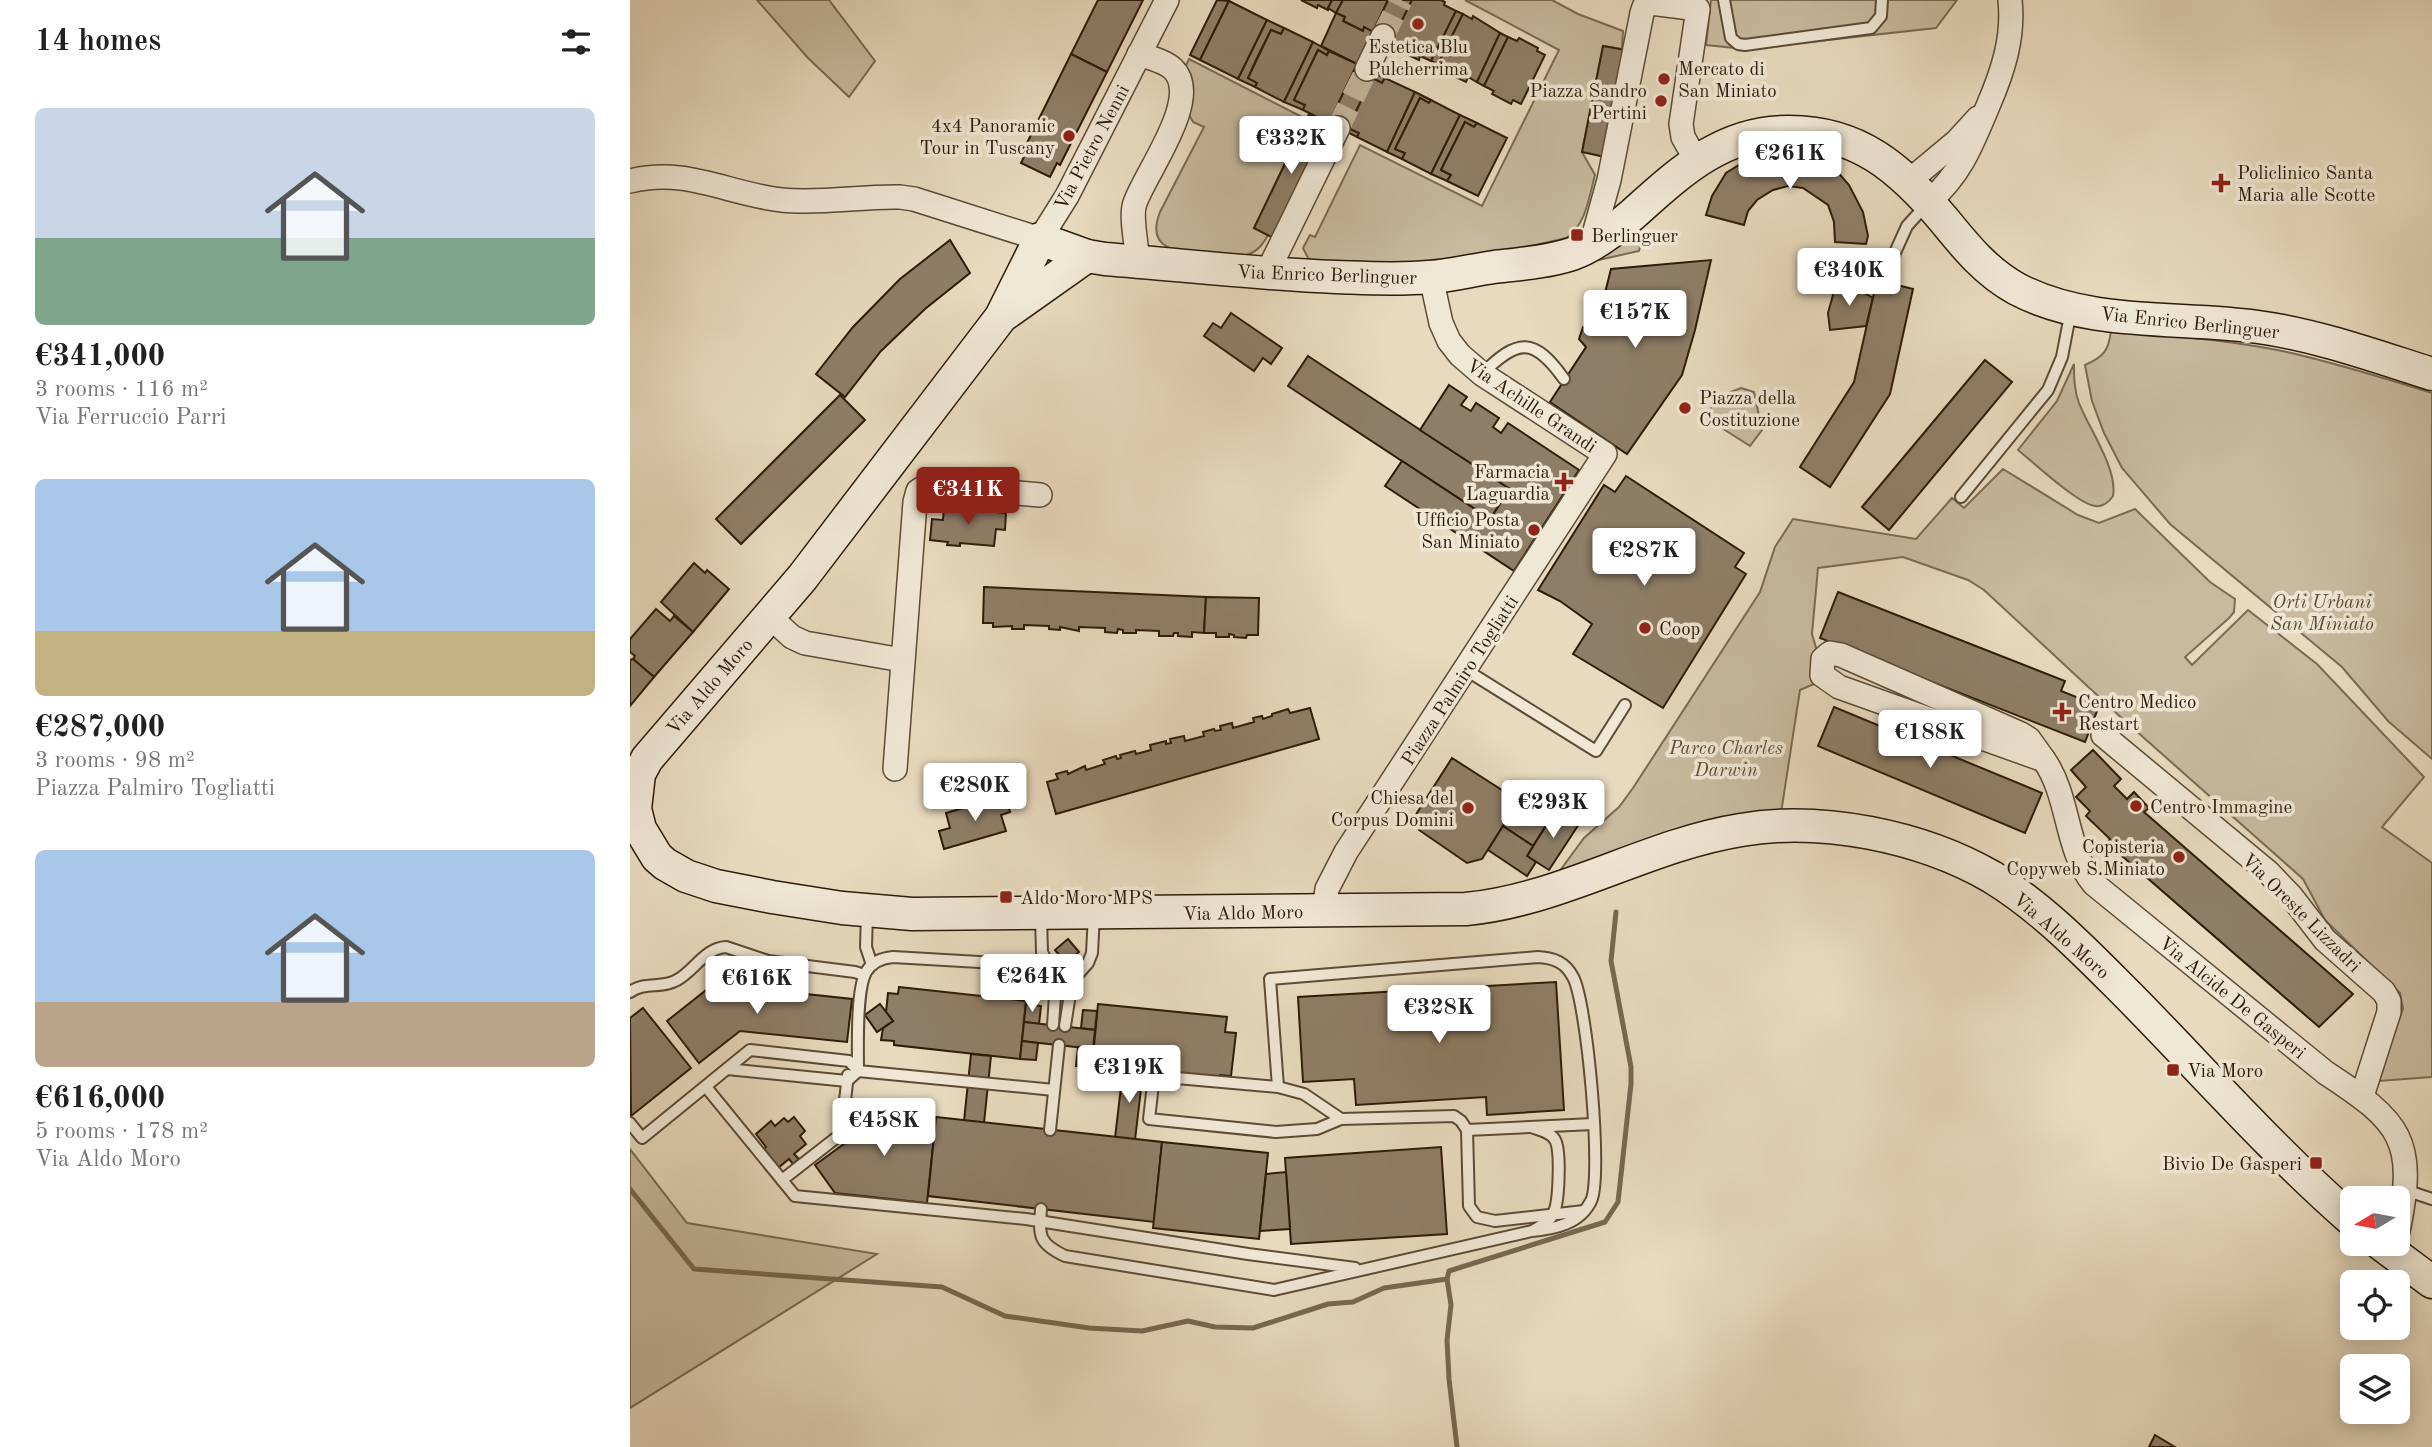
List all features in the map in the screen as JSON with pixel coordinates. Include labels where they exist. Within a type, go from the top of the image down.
[{"type":"street","name":"Via Pietro Nenni","points":[[1040,239],[1067,196],[1167,0]]},
{"type":"street","points":[[1919,192],[1952,179],[1965,160],[2000,76],[2008,49],[2010,0]]},
{"type":"street","points":[[1591,245],[1609,180],[1643,9],[1651,3],[1698,9],[1681,124],[1683,137],[1696,160]]},
{"type":"street","points":[[1367,69],[1382,36]]},
{"type":"street","points":[[1138,262],[1133,205],[1175,122],[1181,94],[1175,71],[1139,54]]},
{"type":"street","points":[[1267,273],[1338,128]]},
{"type":"street","name":"Via Enrico Berlinguer","points":[[630,181],[659,177],[686,178],[790,200],[900,197],[921,201],[1087,256],[1267,273],[1367,278],[1431,277],[1570,254],[1591,245],[1634,213],[1696,160],[1718,148],[1743,138],[1777,132],[1804,132],[1855,145],[1885,161],[1919,192],[1976,259],[1993,274],[2022,292],[2072,307],[2120,317],[2267,328],[2344,346],[2432,374]]},
{"type":"street","points":[[1609,180],[1618,200],[1634,213]]},
{"type":"street","name":"Via Aldo Moro","points":[[1040,239],[1001,317],[838,531],[769,617],[647,759],[636,786],[637,820],[645,839],[665,864],[685,876],[716,886],[868,911],[912,914],[1439,911],[1503,904],[1702,840],[1753,828],[1840,830],[1895,838],[1928,848],[1992,878],[2046,916],[2288,1160],[2340,1209]]},
{"type":"street","name":"Via Aldo Moro","points":[[1001,317],[1087,256]]},
{"type":"street","name":"Via Achille Grandi","points":[[1431,277],[1437,311],[1445,334],[1460,355],[1482,374],[1605,454]]},
{"type":"street","name":"Piazza Palmiro Togliatti","points":[[1324,911],[1324,899],[1346,852],[1605,454]]},
{"type":"street","points":[[895,769],[918,491],[926,486],[938,486],[1040,495]]},
{"type":"street","points":[[769,617],[792,637],[806,643],[902,660]]},
{"type":"street","name":"Via Alcide De Gasperi","points":[[2044,760],[1839,687],[1822,675],[1824,659],[1830,653],[1841,655],[2029,738],[2044,760],[2059,789],[2082,867],[2094,884],[2326,1073],[2380,1111],[2398,1137],[2405,1159],[2405,1186]]},
{"type":"street","name":"Via Oreste Lizzadri","points":[[2103,735],[2268,872],[2291,896],[2325,940],[2384,992],[2389,1001],[2389,1012],[2362,1096]]},
{"type":"street","points":[[2405,1256],[2432,1282]]},
{"type":"lane","points":[[1724,0],[1731,38],[1738,44],[1745,45],[1871,28],[1881,16],[1882,0]]},
{"type":"lane","points":[[1888,268],[1919,192]]},
{"type":"lane","points":[[1961,497],[2048,390],[2063,357],[2072,307]]},
{"type":"lane","points":[[1482,374],[1508,351],[1528,347],[1547,356],[1564,379]]},
{"type":"lane","points":[[1466,670],[1596,751],[1625,705]]},
{"type":"lane","points":[[868,911],[866,947],[872,965]]},
{"type":"lane","points":[[1041,914],[1041,952],[1056,981],[1059,1026],[1072,981],[1088,963],[1092,953],[1094,912]]},
{"type":"lane","points":[[630,992],[644,985],[666,985],[674,982],[718,947],[726,947],[768,961],[864,975]]},
{"type":"lane","points":[[727,1069],[847,1081],[858,1071],[861,989],[864,975],[872,965],[884,958],[1049,966]]},
{"type":"lane","points":[[1041,1209],[1042,1240],[1065,1256],[1264,1289],[1293,1287],[1361,1269],[1457,1250],[1532,1231],[1557,1228],[1584,1211],[1594,1194],[1588,1045],[1579,993],[1574,978],[1566,967],[1551,958],[1270,979],[1278,1087]]},
{"type":"lane","points":[[1050,1130],[1059,1045]]},
{"type":"lane","points":[[630,1123],[642,1138],[750,1050],[849,1061],[858,1071],[1054,1090]]},
{"type":"lane","points":[[782,1180],[841,1134],[849,1061]]},
{"type":"lane","points":[[1342,1119],[1304,1094],[1278,1087],[1154,1076],[1149,1119],[1276,1132],[1317,1129],[1342,1119],[1450,1115],[1461,1121],[1466,1130],[1468,1197],[1471,1212],[1477,1217],[1495,1221],[1584,1211]]},
{"type":"lane","points":[[705,1087],[795,1196],[1040,1221],[1361,1269]]},
{"type":"lane","points":[[1466,1130],[1593,1124]]},
{"type":"lane","points":[[1531,1127],[1549,1134],[1557,1145],[1557,1204],[1550,1219],[1532,1231]]},
{"type":"lane","points":[[2410,1192],[2432,1199]]},
{"type":"green space","points":[[757,0],[829,0],[875,61],[849,97],[808,58]]},
{"type":"green space","points":[[1465,0],[1552,0],[1578,14],[1623,31],[1622,49],[1603,46],[1582,152],[1595,175],[1586,210],[1578,226],[1566,238],[1502,253],[1373,265],[1313,261],[1308,258],[1303,248],[1310,235],[1315,237],[1360,145],[1482,206],[1559,50]]},
{"type":"green space","points":[[1711,0],[1957,0],[1936,28],[1745,49],[1706,45]]},
{"type":"green space","points":[[1189,59],[1306,119],[1254,228],[1268,235],[1260,247],[1249,254],[1236,256],[1181,251],[1163,244],[1157,236],[1156,226],[1160,212],[1204,127],[1193,122],[1187,111],[1184,70]]},
{"type":"green space","points":[[1639,230],[1645,242],[1641,243],[1639,251],[1594,261]]},
{"type":"green space","name":"Orti Urbani San Miniato","points":[[2111,330],[2222,341],[2287,352],[2432,393],[2432,759],[2388,721],[2342,667],[2170,524],[2122,468],[2104,433],[2092,401],[2085,365],[2104,352]]},
{"type":"green space","points":[[2074,364],[2077,398],[2111,474],[2113,496],[2101,506],[2087,504],[2078,498],[2018,450],[2057,401]]},
{"type":"green space","points":[[1741,388],[1754,392],[1762,430],[1750,446],[1706,418],[1717,397]]},
{"type":"green space","name":"Parco Charles Darwin","points":[[2003,469],[2078,515],[2099,523],[2135,509],[2210,582],[2235,599],[2234,612],[2229,618],[2185,657],[2192,665],[2248,610],[2317,664],[2424,777],[2382,827],[2432,863],[2432,1077],[2379,1081],[2383,1061],[2403,1009],[2400,993],[2325,920],[2303,879],[2126,722],[1984,590],[1968,580],[1903,557],[1818,568],[1812,634],[1817,651],[1814,684],[1800,690],[1781,813],[1556,876],[1584,838],[1619,807],[1633,788],[1760,592],[1775,547],[1793,519],[1916,539],[1952,498],[1964,508]]},
{"type":"green space","points":[[630,1149],[687,1223],[877,1254],[630,1408]]},
{"type":"building","points":[[1098,0],[1143,0],[1107,72],[1071,54]]},
{"type":"building","points":[[1217,0],[1229,1],[1200,60],[1190,55]]},
{"type":"building","points":[[1301,0],[1332,0],[1328,10]]},
{"type":"building","points":[[1332,0],[1343,0],[1336,13],[1328,8]]},
{"type":"building","points":[[1343,0],[1388,0],[1373,32],[1364,27],[1363,31],[1343,21],[1345,17],[1336,13]]},
{"type":"building","points":[[1388,0],[1412,0],[1392,41],[1373,32]]},
{"type":"building","points":[[1412,0],[1441,0],[1445,2],[1444,5],[1456,11],[1431,61],[1420,56],[1419,60],[1398,50],[1401,45],[1392,41]]},
{"type":"building","points":[[1229,1],[1267,20],[1238,79],[1200,60]]},
{"type":"building","points":[[1456,11],[1463,14],[1438,64],[1431,61]]},
{"type":"building","points":[[1336,13],[1345,17],[1343,21],[1363,31],[1364,27],[1373,32],[1357,64],[1321,46]]},
{"type":"building","points":[[1463,14],[1472,19],[1473,16],[1500,33],[1477,82],[1468,77],[1466,82],[1445,72],[1446,68],[1438,64]]},
{"type":"building","points":[[1267,20],[1284,28],[1281,34],[1271,30],[1256,60],[1248,78],[1257,83],[1255,87],[1238,79]]},
{"type":"building","points":[[1284,28],[1313,42],[1284,102],[1255,87],[1257,83],[1248,78],[1271,30],[1281,34]]},
{"type":"building","points":[[1500,33],[1508,37],[1484,86],[1477,82]]},
{"type":"building","points":[[1508,37],[1517,41],[1519,38],[1545,55],[1521,104],[1513,100],[1511,104],[1492,94],[1494,91],[1484,86]]},
{"type":"building","points":[[1313,42],[1329,51],[1327,55],[1318,50],[1294,100],[1305,105],[1303,110],[1284,102]]},
{"type":"building","points":[[1603,46],[1626,50],[1605,157],[1582,152]]},
{"type":"building","points":[[1318,50],[1327,55],[1329,51],[1357,64],[1329,123],[1303,110],[1305,105],[1294,100]]},
{"type":"building","points":[[1071,54],[1107,72],[1060,165],[1057,163],[1050,177],[1021,163],[1028,148],[1025,147]]},
{"type":"building","points":[[1357,64],[1385,78],[1382,83],[1372,78],[1348,128],[1359,133],[1357,137],[1329,123]]},
{"type":"building","points":[[1372,78],[1382,83],[1385,78],[1415,92],[1387,152],[1357,137],[1359,133],[1348,128]]},
{"type":"building","points":[[1415,92],[1431,100],[1429,103],[1420,98],[1395,149],[1405,153],[1402,159],[1387,152]]},
{"type":"building","points":[[1420,98],[1429,103],[1431,100],[1460,115],[1431,174],[1402,159],[1405,153],[1395,149]]},
{"type":"building","points":[[1309,114],[1329,123],[1273,238],[1254,228]]},
{"type":"building","points":[[1460,115],[1477,123],[1474,127],[1465,122],[1441,170],[1451,175],[1447,181],[1431,174]]},
{"type":"building","points":[[1465,122],[1474,127],[1477,123],[1507,138],[1478,196],[1447,181],[1451,175],[1441,170]]},
{"type":"building","points":[[1788,152],[1814,155],[1835,169],[1849,185],[1863,212],[1868,236],[1866,244],[1835,242],[1834,222],[1828,205],[1803,188],[1788,186],[1773,190],[1757,200],[1748,211],[1744,225],[1706,215],[1712,196],[1726,173],[1752,157]]},
{"type":"building","points":[[950,240],[970,273],[925,309],[881,351],[845,397],[816,374],[853,327],[900,279]]},
{"type":"building","points":[[1711,260],[1682,375],[1627,454],[1550,402],[1586,347],[1579,339],[1583,327],[1596,329],[1611,269]]},
{"type":"building","points":[[1842,280],[1873,298],[1866,326],[1830,330],[1828,313],[1833,295]]},
{"type":"building","points":[[1877,280],[1913,289],[1890,394],[1830,487],[1800,467],[1854,382]]},
{"type":"building","points":[[1231,313],[1282,348],[1271,364],[1263,358],[1254,371],[1204,336],[1213,323],[1221,328]]},
{"type":"building","points":[[1308,356],[1510,489],[1490,519],[1288,386]]},
{"type":"building","points":[[1985,360],[2012,382],[1889,530],[1862,507]]},
{"type":"building","points":[[1449,385],[1467,397],[1461,405],[1471,411],[1476,403],[1499,418],[1493,427],[1501,433],[1508,423],[1579,470],[1514,571],[1385,486],[1402,461],[1490,519],[1510,489],[1420,430]]},
{"type":"building","points":[[840,395],[865,420],[741,544],[716,519]]},
{"type":"building","points":[[1626,476],[1744,553],[1735,567],[1746,574],[1663,708],[1573,654],[1592,624],[1560,601],[1538,590],[1604,485],[1615,492]]},
{"type":"building","points":[[944,507],[1006,513],[1005,530],[996,529],[994,546],[960,543],[960,546],[947,545],[948,542],[930,540],[932,519],[943,520]]},
{"type":"building","points":[[694,563],[705,573],[707,570],[729,589],[693,632],[661,602]]},
{"type":"building","points":[[984,587],[1206,597],[1204,633],[1192,632],[1192,637],[1178,636],[1178,633],[1173,636],[1159,636],[1159,631],[1136,630],[1136,633],[1123,633],[1123,630],[1118,629],[1117,633],[1105,632],[1105,628],[1079,627],[1079,631],[1060,627],[1060,630],[1049,629],[1049,626],[1024,625],[1024,629],[1012,629],[1012,626],[993,627],[993,623],[983,623]]},
{"type":"building","points":[[1838,592],[2065,681],[2061,691],[2099,706],[2085,742],[1820,638]]},
{"type":"building","points":[[1206,597],[1259,598],[1258,635],[1247,635],[1246,638],[1229,634],[1229,637],[1216,637],[1216,633],[1204,633]]},
{"type":"building","points":[[656,609],[670,621],[674,616],[693,632],[654,677],[633,659],[635,656],[630,652],[630,639]]},
{"type":"building","points":[[633,659],[654,677],[630,706],[630,660]]},
{"type":"building","points":[[1834,707],[2042,793],[2025,833],[1818,746]]},
{"type":"building","points":[[1310,708],[1319,739],[1056,814],[1047,782],[1058,779],[1056,774],[1067,771],[1068,774],[1085,766],[1086,770],[1105,764],[1103,760],[1116,756],[1117,759],[1121,758],[1120,755],[1135,751],[1136,754],[1151,750],[1150,745],[1166,741],[1166,744],[1171,743],[1170,739],[1184,736],[1185,741],[1204,736],[1203,732],[1221,730],[1220,726],[1232,723],[1233,728],[1254,722],[1253,718],[1262,716],[1263,719],[1288,709],[1290,713]]},
{"type":"building","points":[[2093,750],[2121,779],[2114,786],[2127,799],[2134,792],[2149,808],[2144,812],[2353,994],[2319,1027],[2107,843],[2110,839],[2086,816],[2090,811],[2076,797],[2086,787],[2071,770]]},
{"type":"building","name":"Chiesa del Corpus Domini","points":[[1452,758],[1519,801],[1482,859],[1467,863],[1419,830],[1415,816]]},
{"type":"building","points":[[1006,796],[1010,812],[1001,815],[1006,831],[944,849],[939,831],[950,828],[946,813]]},
{"type":"building","points":[[1545,802],[1556,810],[1533,846],[1503,826],[1511,815],[1525,824],[1532,822]]},
{"type":"building","points":[[1556,810],[1579,824],[1549,870],[1527,856]]},
{"type":"building","points":[[1503,826],[1533,846],[1527,856],[1536,862],[1527,876],[1488,850]]},
{"type":"building","points":[[1068,939],[1079,952],[1066,963],[1055,950]]},
{"type":"building","points":[[734,968],[750,988],[852,999],[847,1042],[740,1031],[699,1063],[667,1021]]},
{"type":"building","points":[[1556,982],[1564,1110],[1487,1115],[1486,1097],[1356,1105],[1354,1079],[1303,1082],[1298,997]]},
{"type":"building","points":[[899,987],[1026,1001],[1020,1059],[894,1045],[894,1041],[881,1040],[883,1028],[893,1021],[886,1012],[888,993],[898,994]]},
{"type":"building","points":[[880,1004],[893,1021],[877,1032],[865,1015]]},
{"type":"building","points":[[1026,1004],[1041,1006],[1039,1024],[1024,1022]]},
{"type":"building","points":[[1098,1004],[1227,1017],[1225,1032],[1236,1033],[1231,1076],[1220,1075],[1219,1079],[1092,1067]]},
{"type":"building","points":[[643,1008],[691,1068],[631,1116],[630,1018]]},
{"type":"building","points":[[1083,1010],[1097,1011],[1095,1030],[1081,1028]]},
{"type":"building","points":[[1024,1022],[1095,1030],[1093,1049],[1022,1041]]},
{"type":"building","points":[[1022,1041],[1038,1043],[1036,1060],[1020,1059]]},
{"type":"building","points":[[1078,1047],[1093,1049],[1092,1067],[1076,1066]]},
{"type":"building","points":[[971,1054],[991,1056],[984,1123],[964,1121]]},
{"type":"building","points":[[1123,1070],[1143,1072],[1135,1140],[1115,1138]]},
{"type":"building","points":[[857,1109],[936,1117],[927,1203],[835,1193],[815,1165],[855,1136]]},
{"type":"building","points":[[794,1117],[805,1131],[800,1136],[806,1144],[794,1154],[799,1159],[793,1164],[789,1159],[778,1168],[763,1150],[766,1147],[756,1134],[771,1121],[775,1126],[784,1118],[788,1122]]},
{"type":"building","points":[[936,1117],[1162,1142],[1154,1222],[928,1196]]},
{"type":"building","points":[[1162,1142],[1268,1153],[1259,1239],[1153,1228]]},
{"type":"building","points":[[1441,1147],[1447,1234],[1291,1244],[1285,1158]]},
{"type":"building","points":[[1286,1172],[1290,1229],[1260,1231],[1266,1174]]},
{"type":"building","points":[[2155,1435],[2175,1447],[2149,1447]]},
{"type":"waterway","points":[[1457,1447],[1447,1340],[1451,1305],[1447,1279],[1449,1271],[1605,1222],[1618,1202],[1631,1067],[1611,961],[1616,912]]},
{"type":"waterway","points":[[630,1189],[694,1269],[942,1287],[1005,1316],[1089,1328],[1142,1331],[1188,1321],[1215,1327],[1253,1328],[1328,1304],[1353,1302],[1384,1288],[1447,1279]]},
{"type":"tunnel","points":[[1383,36],[1401,0]]},
{"type":"tunnel","points":[[1338,128],[1367,69]]},
{"type":"place","name":"Estetica Blu Pulcherrima","points":[[1418,24]]},
{"type":"place","name":"Mercato di San Miniato","points":[[1664,79]]},
{"type":"place","name":"Piazza Sandro Pertini","points":[[1661,101]]},
{"type":"place","name":"4x4 Panoramic Tour in Tuscany","points":[[1069,136]]},
{"type":"place","name":"Policlinico Santa Maria alle Scotte","points":[[2221,183]]},
{"type":"place","name":"Berlinguer","points":[[1577,235]]},
{"type":"place","name":"Piazza della Costituzione","points":[[1685,408]]},
{"type":"place","name":"Farmacia Laguardia","points":[[1564,482]]},
{"type":"place","name":"Ufficio Posta San Miniato","points":[[1534,530]]},
{"type":"place","name":"Coop","points":[[1645,628]]},
{"type":"place","name":"Centro Medico Restart","points":[[2062,712]]},
{"type":"place","name":"Centro Immagine","points":[[2136,806]]},
{"type":"place","name":"Chiesa del Corpus Domini","points":[[1468,808]]},
{"type":"place","name":"Copisteria Copyweb S.Miniato","points":[[2179,857]]},
{"type":"place","name":"Aldo Moro MPS","points":[[1006,897]]},
{"type":"place","name":"Via Moro","points":[[2173,1070]]},
{"type":"place","name":"Bivio De Gasperi","points":[[2316,1163]]}]
